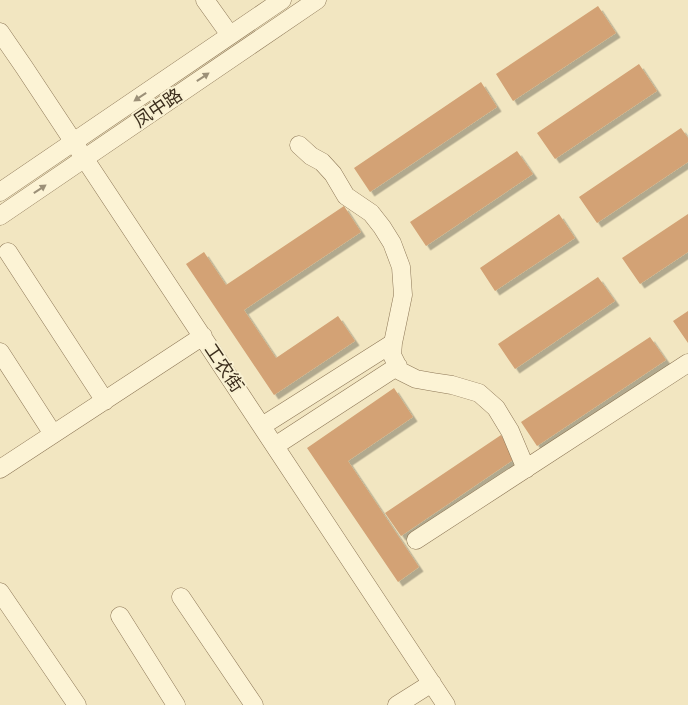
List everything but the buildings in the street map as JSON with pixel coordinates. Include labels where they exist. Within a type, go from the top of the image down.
[{"type":"street","points":[[205,0],[230,35]]},
{"type":"street","name":"凤中路","points":[[0,192],[282,0]]},
{"type":"street","name":"凤中路","points":[[0,216],[317,0]]},
{"type":"street","name":"工农街","points":[[0,32],[446,705]]},
{"type":"street","points":[[299,145],[311,156],[322,162],[333,174],[346,196],[371,213],[382,226],[392,243],[401,267],[403,295],[392,344],[392,355],[400,371],[416,379],[452,384],[479,393],[496,408],[510,431],[526,469]]},
{"type":"street","points":[[8,252],[105,401]]},
{"type":"street","points":[[0,470],[203,336]]},
{"type":"street","points":[[262,426],[392,344]]},
{"type":"street","points":[[0,352],[53,434]]},
{"type":"street","points":[[416,540],[688,363]]},
{"type":"street","points":[[275,446],[398,366]]},
{"type":"street","points":[[181,598],[254,705]]},
{"type":"street","points":[[2,600],[77,705]]},
{"type":"street","points":[[120,616],[176,705]]},
{"type":"street","points":[[397,705],[432,683]]}]
